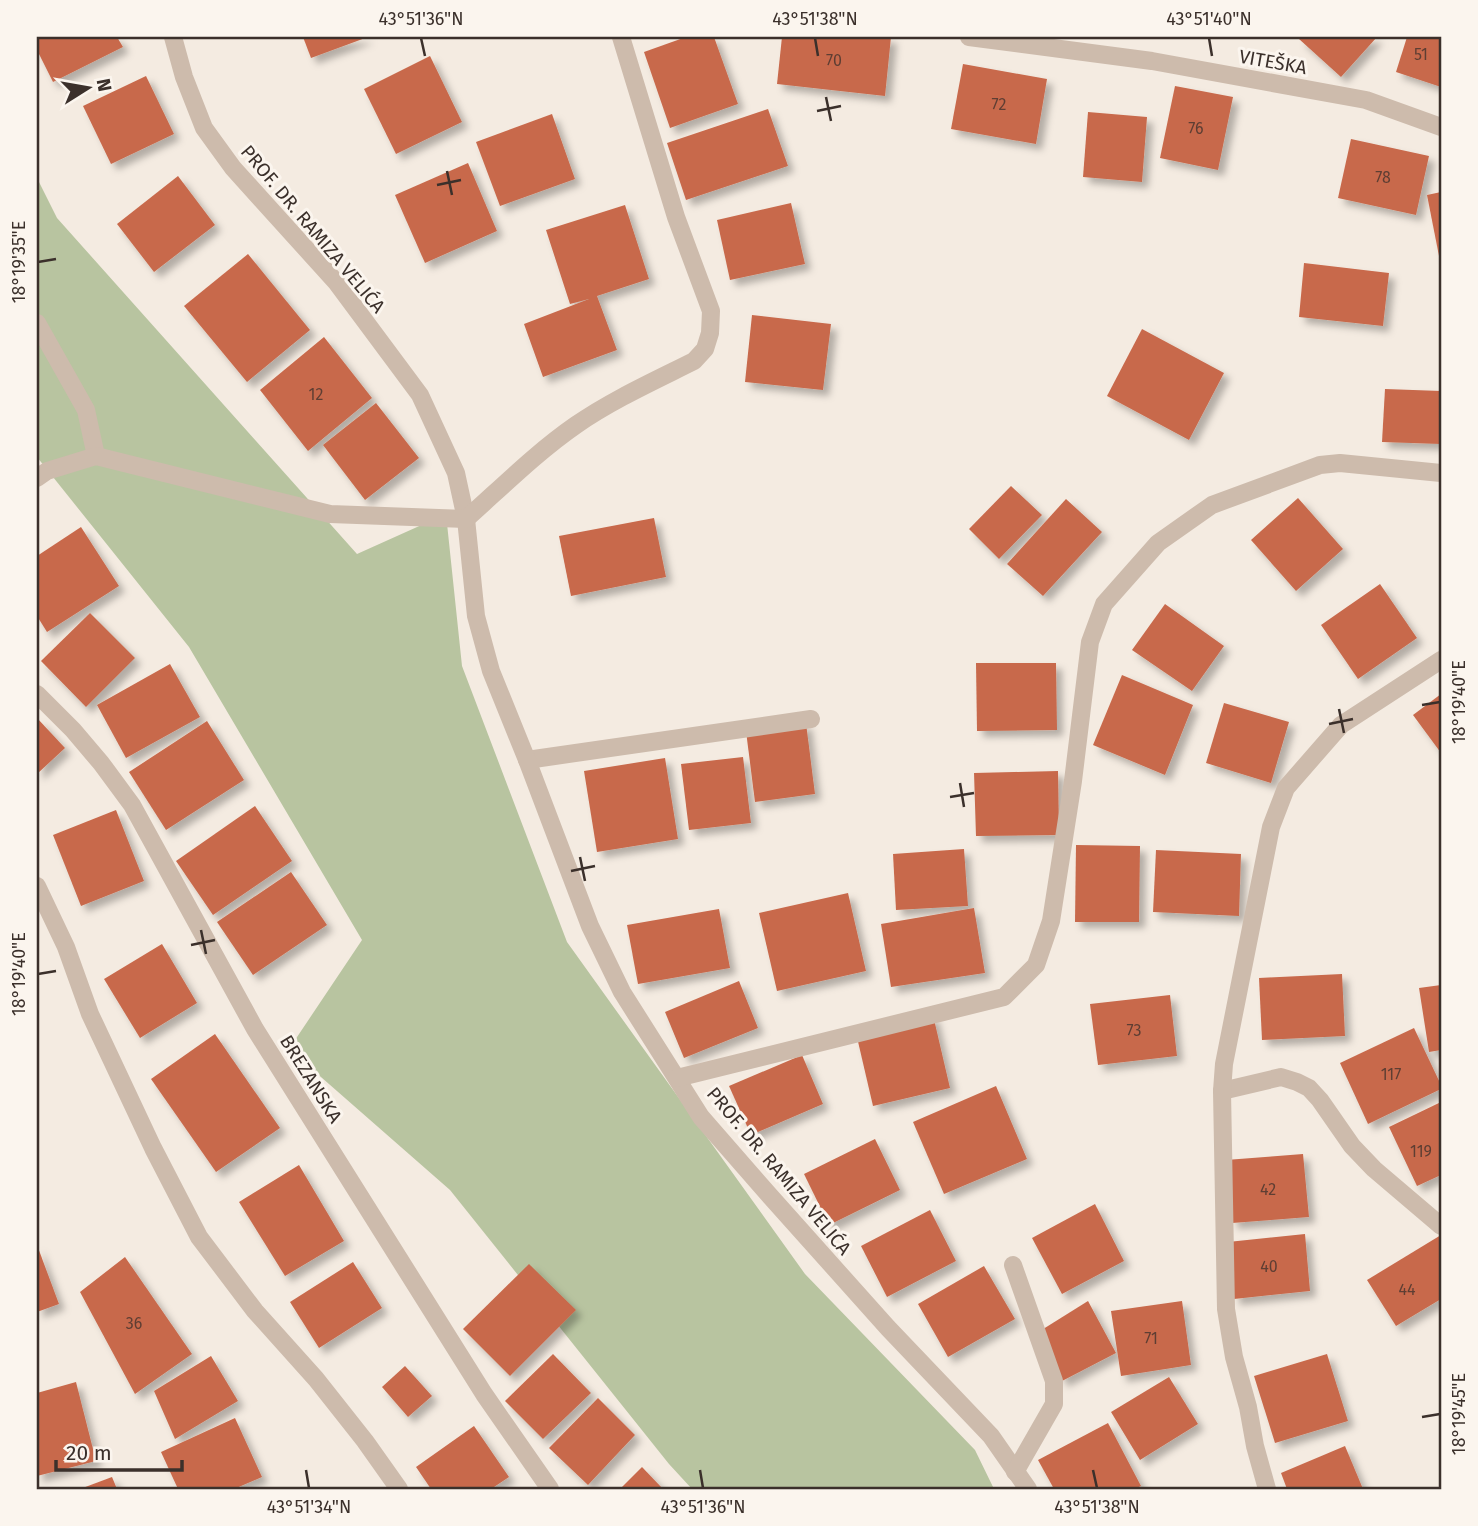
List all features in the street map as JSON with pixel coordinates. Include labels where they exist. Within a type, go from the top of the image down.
[{"type":"street","name":"PROF. DR. RAMIZA VELIĆA","points":[[173,37],[184,77],[204,128],[233,168],[336,282],[420,396],[456,473],[466,519],[476,616],[491,671],[590,926],[622,992],[701,1117],[888,1328],[990,1436],[1028,1489]]},
{"type":"street","points":[[37,478],[47,471],[96,456],[330,514],[466,519],[553,442],[575,426],[598,411],[694,361],[705,349],[710,334],[711,311],[676,217],[621,37]]},
{"type":"street","name":"VITEŠKA","points":[[969,37],[1152,61],[1366,100],[1441,127]]},
{"type":"street","points":[[37,323],[86,410],[96,456]]},
{"type":"street","points":[[677,1078],[1004,997],[1037,965],[1051,921],[1073,781],[1090,642],[1104,604],[1158,543],[1212,505],[1320,465],[1340,463],[1441,473]]},
{"type":"street","points":[[1267,1489],[1234,1357],[1226,1309],[1222,1091],[1224,1063],[1271,827],[1286,788],[1341,725],[1441,660]]},
{"type":"street","name":"BREZANSKA","points":[[37,694],[73,730],[132,805],[256,1029],[484,1394],[550,1489]]},
{"type":"street","points":[[527,760],[811,719]]},
{"type":"street","points":[[37,886],[66,947],[90,1014],[153,1148],[200,1237],[255,1311],[316,1379],[365,1441],[399,1489]]},
{"type":"street","points":[[1222,1091],[1282,1077],[1309,1088],[1352,1146],[1441,1226]]},
{"type":"street","points":[[1013,1265],[1054,1381],[1055,1393],[1054,1404],[1015,1472]]},
{"type":"green space","points":[[37,178],[57,218],[357,554],[446,514],[462,666],[567,942],[805,1274],[975,1450],[994,1489],[692,1489],[669,1464],[450,1190],[289,1049],[362,940],[189,647],[37,457]]},
{"type":"building","points":[[37,37],[117,37],[123,47],[53,82],[37,50]]},
{"type":"building","points":[[303,37],[368,37],[311,58]]},
{"type":"building","points":[[686,37],[714,37],[738,104],[670,128],[644,52]]},
{"type":"building","points":[[782,37],[891,37],[885,96],[777,84]]},
{"type":"building","points":[[1377,37],[1341,77],[1299,39]]},
{"type":"building","points":[[1407,37],[1441,37],[1441,87],[1396,72]]},
{"type":"building","points":[[430,56],[462,122],[396,154],[364,89]]},
{"type":"building","points":[[963,64],[1047,79],[1036,144],[951,129]]},
{"type":"building","points":[[146,76],[174,134],[111,164],[83,106]]},
{"type":"building","points":[[1175,86],[1233,97],[1218,170],[1160,158]]},
{"type":"building","points":[[768,109],[788,166],[686,200],[667,143]]},
{"type":"building","points":[[1088,112],[1147,117],[1142,182],[1083,177]]},
{"type":"building","points":[[552,114],[575,179],[500,206],[476,142]]},
{"type":"building","points":[[1351,139],[1429,156],[1416,215],[1338,198]]},
{"type":"building","points":[[468,163],[497,231],[425,263],[395,195]]},
{"type":"building","points":[[178,176],[215,225],[154,272],[117,224]]},
{"type":"building","points":[[1441,192],[1441,256],[1439,256],[1427,195]]},
{"type":"building","points":[[791,203],[805,264],[730,280],[717,220]]},
{"type":"building","points":[[625,205],[649,279],[597,296],[617,350],[543,377],[524,324],[589,299],[570,304],[546,230]]},
{"type":"building","points":[[248,254],[310,330],[247,382],[184,306]]},
{"type":"building","points":[[1304,263],[1389,273],[1383,326],[1299,317]]},
{"type":"building","points":[[752,315],[831,324],[823,390],[745,382]]},
{"type":"building","points":[[1142,329],[1224,373],[1189,440],[1107,396]]},
{"type":"building","points":[[324,337],[372,398],[308,451],[260,390]]},
{"type":"building","points":[[1385,389],[1441,391],[1441,444],[1382,442]]},
{"type":"building","points":[[376,403],[419,458],[365,500],[323,445]]},
{"type":"building","points":[[1011,486],[1042,515],[999,559],[969,529]]},
{"type":"building","points":[[1298,498],[1343,549],[1296,591],[1251,540]]},
{"type":"building","points":[[1066,499],[1102,532],[1043,596],[1007,564]]},
{"type":"building","points":[[654,518],[666,577],[571,596],[559,536]]},
{"type":"building","points":[[81,527],[119,586],[47,632],[37,616],[37,556]]},
{"type":"building","points":[[1380,584],[1417,638],[1358,679],[1321,625]]},
{"type":"building","points":[[1165,604],[1224,646],[1192,691],[1132,650]]},
{"type":"building","points":[[90,613],[135,658],[86,707],[41,661]]},
{"type":"building","points":[[976,663],[1056,663],[1057,730],[977,731]]},
{"type":"building","points":[[170,664],[200,717],[126,758],[97,705]]},
{"type":"building","points":[[1122,675],[1193,705],[1165,775],[1093,745]]},
{"type":"building","points":[[1441,694],[1441,753],[1413,715]]},
{"type":"building","points":[[1224,703],[1289,722],[1271,783],[1206,763]]},
{"type":"building","points":[[37,718],[65,748],[37,774]]},
{"type":"building","points":[[207,721],[244,780],[166,830],[129,772]]},
{"type":"building","points":[[806,723],[815,794],[755,802],[746,731]]},
{"type":"building","points":[[743,757],[751,823],[689,830],[681,764]]},
{"type":"building","points":[[665,758],[678,839],[597,852],[584,771]]},
{"type":"building","points":[[1058,771],[1059,835],[976,836],[974,773]]},
{"type":"building","points":[[255,806],[292,861],[213,915],[176,861]]},
{"type":"building","points":[[116,810],[144,881],[81,906],[53,835]]},
{"type":"building","points":[[1076,845],[1140,846],[1139,922],[1075,922]]},
{"type":"building","points":[[964,849],[968,906],[896,910],[893,854]]},
{"type":"building","points":[[1156,850],[1241,854],[1239,916],[1153,912]]},
{"type":"building","points":[[291,872],[327,925],[253,975],[217,922]]},
{"type":"building","points":[[848,893],[866,971],[777,991],[759,913]]},
{"type":"building","points":[[974,908],[985,973],[891,987],[881,924]]},
{"type":"building","points":[[719,909],[730,968],[638,984],[627,925]]},
{"type":"building","points":[[162,944],[197,1003],[140,1038],[104,979]]},
{"type":"building","points":[[1342,974],[1345,1036],[1262,1040],[1259,978]]},
{"type":"building","points":[[739,981],[758,1028],[684,1058],[665,1012]]},
{"type":"building","points":[[1441,985],[1441,1050],[1429,1052],[1419,988]]},
{"type":"building","points":[[1170,995],[1177,1056],[1098,1065],[1090,1004]]},
{"type":"building","points":[[933,1015],[950,1088],[873,1106],[856,1033]]},
{"type":"building","points":[[1414,1028],[1441,1089],[1368,1124],[1340,1063]]},
{"type":"building","points":[[215,1034],[280,1128],[216,1172],[151,1079]]},
{"type":"building","points":[[802,1055],[823,1104],[751,1135],[729,1086]]},
{"type":"building","points":[[996,1086],[1027,1159],[944,1194],[913,1122]]},
{"type":"building","points":[[1441,1102],[1441,1175],[1417,1186],[1389,1127]]},
{"type":"building","points":[[875,1139],[900,1190],[829,1225],[804,1174]]},
{"type":"building","points":[[1303,1154],[1309,1217],[1232,1223],[1226,1160]]},
{"type":"building","points":[[299,1165],[344,1241],[285,1276],[239,1202]]},
{"type":"building","points":[[1095,1204],[1124,1261],[1062,1294],[1032,1238]]},
{"type":"building","points":[[930,1210],[956,1261],[887,1297],[861,1246]]},
{"type":"building","points":[[1305,1234],[1310,1291],[1234,1299],[1228,1242]]},
{"type":"building","points":[[1441,1235],[1441,1299],[1396,1326],[1367,1280]]},
{"type":"building","points":[[37,1245],[59,1304],[37,1312]]},
{"type":"building","points":[[125,1257],[192,1354],[135,1394],[80,1292]]},
{"type":"building","points":[[353,1262],[382,1308],[319,1348],[290,1302]]},
{"type":"building","points":[[529,1264],[576,1310],[510,1376],[463,1329]]},
{"type":"building","points":[[984,1266],[1015,1319],[948,1357],[918,1304]]},
{"type":"building","points":[[1088,1301],[1116,1353],[1062,1381],[1040,1331]]},
{"type":"building","points":[[1182,1301],[1191,1365],[1121,1376],[1111,1311]]},
{"type":"building","points":[[553,1354],[591,1393],[543,1439],[505,1401]]},
{"type":"building","points":[[1327,1354],[1348,1421],[1275,1443],[1254,1376]]},
{"type":"building","points":[[211,1356],[238,1401],[175,1439],[154,1391]]},
{"type":"building","points":[[405,1366],[432,1396],[408,1417],[382,1387]]},
{"type":"building","points":[[1169,1377],[1198,1424],[1140,1460],[1111,1412]]},
{"type":"building","points":[[76,1382],[96,1461],[37,1476],[37,1393]]},
{"type":"building","points":[[598,1398],[635,1435],[588,1485],[549,1448]]},
{"type":"building","points":[[235,1418],[262,1477],[234,1489],[178,1489],[161,1452]]},
{"type":"building","points":[[1108,1423],[1141,1486],[1134,1489],[1054,1489],[1038,1460]]},
{"type":"building","points":[[474,1426],[509,1477],[491,1489],[431,1489],[416,1467]]},
{"type":"building","points":[[1345,1446],[1363,1489],[1287,1489],[1281,1473]]},
{"type":"building","points":[[642,1467],[663,1489],[620,1489]]},
{"type":"building","points":[[112,1477],[117,1489],[80,1489]]}]
